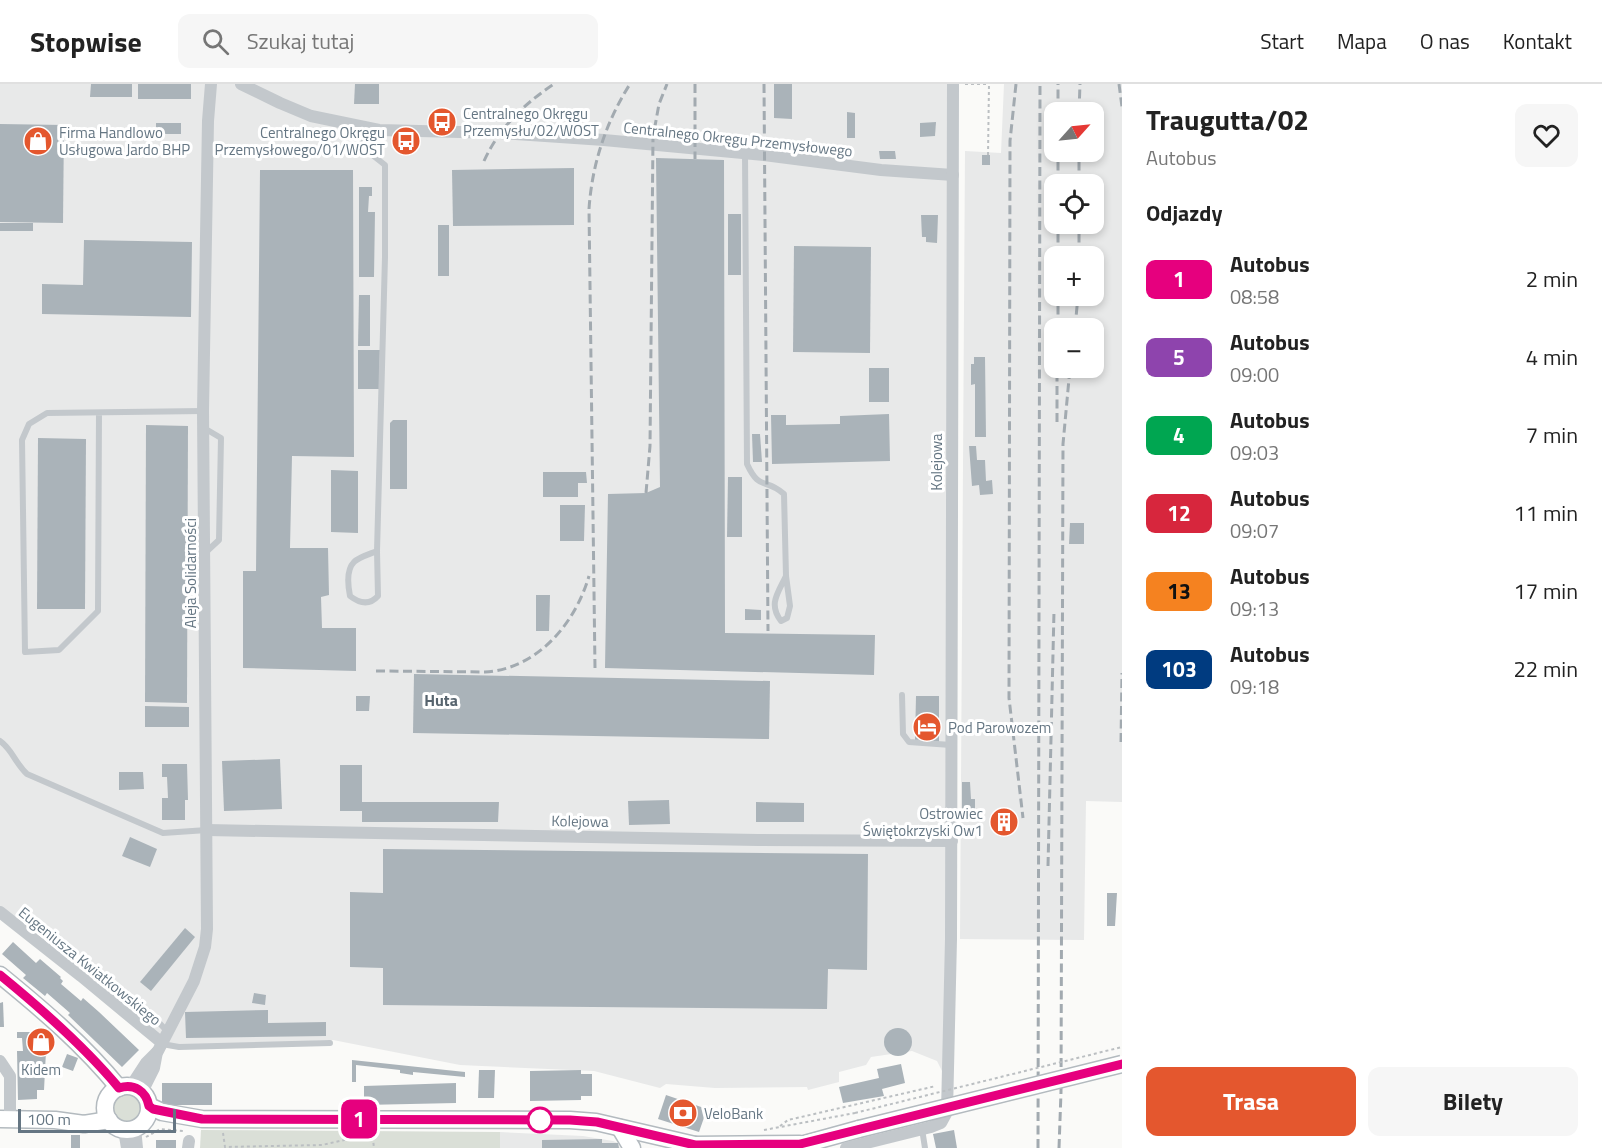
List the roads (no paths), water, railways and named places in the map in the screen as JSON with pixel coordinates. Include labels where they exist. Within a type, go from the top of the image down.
[{"type":"main road","points":[[0,975],[50,1016],[79,1046],[94,1072],[134,1116]]},
{"type":"main road","points":[[5,1119],[55,1120],[134,1116],[162,1112],[202,1119],[570,1120],[597,1122],[698,1147],[795,1146],[1122,1064]]},
{"type":"main road","points":[[620,1128],[632,1148]]},
{"type":"street","name":"Aleja Solidarności","points":[[134,1116],[160,1047],[194,981],[205,947],[207,929],[203,411],[208,131],[211,84]]},
{"type":"street","name":"Centralnego Okręgu Przemysłowego","points":[[241,84],[326,121],[379,130],[534,135],[745,153],[881,170],[953,175]]},
{"type":"street","name":"Kolejowa","points":[[846,1148],[922,1130],[941,1123],[947,1112],[952,841],[953,84]]},
{"type":"street","name":"Kolejowa","points":[[207,830],[758,840],[952,841]]},
{"type":"street","name":"Eugeniusza Kwiatkowskiego","points":[[0,912],[126,1013],[160,1047]]},
{"type":"street","points":[[0,1061],[10,1076],[5,1119]]},
{"type":"street","points":[[127,1148],[134,1116]]},
{"type":"lane","points":[[361,127],[361,146],[385,165],[385,257],[377,551],[378,596],[370,602],[359,602],[350,596],[347,583],[350,570],[354,562],[377,551]]},
{"type":"lane","points":[[745,153],[747,464],[753,477],[760,484],[776,487],[783,494],[786,576],[790,606],[788,618],[781,621],[775,613],[774,601],[786,576]]},
{"type":"lane","points":[[99,413],[98,611],[60,650],[25,652],[22,440],[29,423],[47,413],[203,411]]},
{"type":"lane","points":[[902,695],[903,735],[909,742],[951,745]]},
{"type":"lane","points":[[0,741],[7,746],[17,765],[27,774],[142,824],[163,833],[207,830]]},
{"type":"lane","points":[[126,1013],[138,1001],[168,1032]]},
{"type":"lane","points":[[160,1047],[330,1042]]},
{"type":"lane","points":[[922,1130],[925,1148]]},
{"type":"railway","points":[[484,161],[497,138],[513,118],[554,84]]},
{"type":"railway","points":[[595,668],[589,209],[593,176],[607,128],[630,84]]},
{"type":"railway","points":[[646,493],[650,446],[653,137],[659,104],[667,84]]},
{"type":"railway","points":[[695,84],[695,159]]},
{"type":"railway","points":[[764,84],[768,631]]},
{"type":"railway","points":[[1016,84],[1010,141],[1009,698],[1023,818]]},
{"type":"railway","points":[[1038,1148],[1040,84]]},
{"type":"railway","points":[[1058,84],[1058,102]]},
{"type":"railway","points":[[1079,102],[1080,84]]},
{"type":"railway","points":[[1119,84],[1122,107]]},
{"type":"railway","points":[[1058,162],[1058,174]]},
{"type":"railway","points":[[1079,162],[1079,174]]},
{"type":"railway","points":[[1058,234],[1058,246]]},
{"type":"railway","points":[[1079,234],[1079,246]]},
{"type":"railway","points":[[1058,306],[1058,318]]},
{"type":"railway","points":[[1076,318],[1077,306]]},
{"type":"railway","points":[[1057,378],[1057,422]]},
{"type":"railway","points":[[1059,1148],[1063,444],[1069,378]]},
{"type":"railway","points":[[376,671],[485,672],[504,669],[521,662],[537,653],[564,627],[583,594],[589,576]]},
{"type":"railway","points":[[1048,866],[1054,611]]},
{"type":"railway","points":[[1121,742],[1122,673]]},
{"type":"place","name":"Centralnego Okręgu Przemysłu/02/WOST","points":[[442,122]]},
{"type":"place","name":"Firma Handlowo Usługowa Jardo BHP","points":[[38,141]]},
{"type":"place","name":"Centralnego Okręgu Przemysłowego/01/WOST","points":[[406,141]]},
{"type":"place","name":"Pod Parowozem","points":[[927,727]]},
{"type":"place","name":"Ostrowiec Świętokrzyski Ow1","points":[[1004,822]]},
{"type":"place","name":"Kidem","points":[[41,1042]]},
{"type":"place","name":"VeloBank","points":[[683,1113]]},
{"type":"district","name":"Huta","points":[[441,700]]}]
